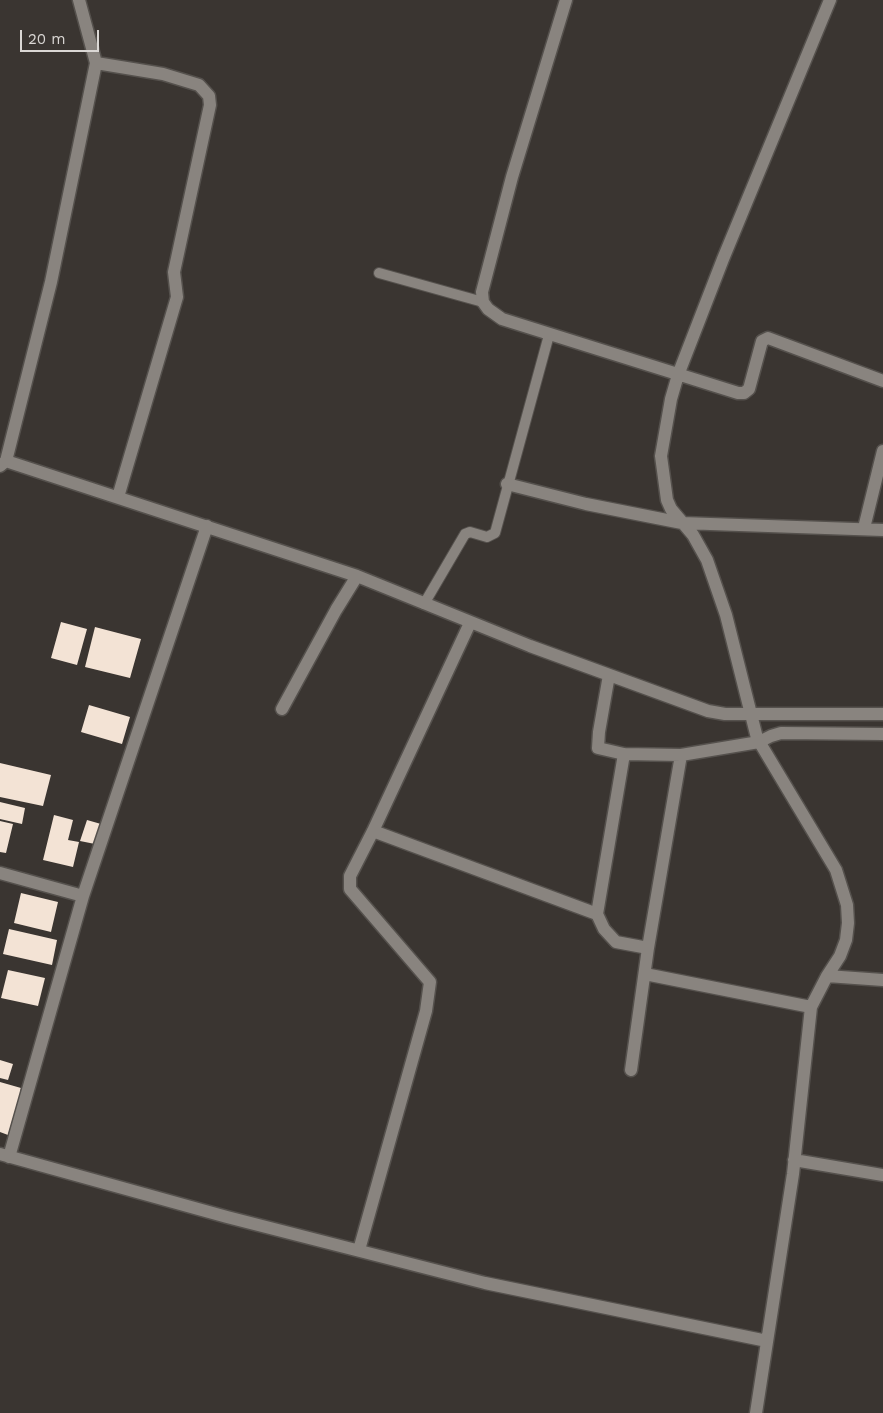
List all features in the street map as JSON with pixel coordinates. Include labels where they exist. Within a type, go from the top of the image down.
[{"type":"street","points":[[79,0],[96,63],[51,282],[3,464],[118,497],[357,576],[470,623],[708,711],[752,718],[883,714]]},
{"type":"street","points":[[566,0],[510,187],[482,292],[483,302],[488,309],[502,319],[549,335],[738,394],[744,393],[748,389],[762,341],[768,338],[883,381]]},
{"type":"street","points":[[756,1413],[794,1160],[811,1007],[840,956],[846,940],[848,923],[847,905],[836,870],[758,740],[726,615],[707,560],[693,535],[671,509],[667,500],[661,456],[671,399],[678,375],[723,259],[830,0]]},
{"type":"street","points":[[96,63],[163,74],[199,85],[209,96],[210,105],[174,272],[177,297],[118,497]]},
{"type":"street","points":[[864,528],[883,451]]},
{"type":"street","points":[[507,484],[586,504],[682,523],[883,530]]},
{"type":"street","points":[[207,526],[83,896],[5,1155],[227,1217],[485,1283],[767,1341]]},
{"type":"street","points":[[282,709],[336,610],[357,576]]},
{"type":"street","points":[[359,1250],[426,1012],[430,982],[350,889],[350,876],[470,623]]},
{"type":"street","points":[[609,675],[597,743],[598,748],[624,754],[680,755],[791,732],[883,734]]},
{"type":"street","points":[[624,754],[597,914],[604,929],[616,942],[648,948]]},
{"type":"street","points":[[631,1070],[648,948],[680,755]]},
{"type":"street","points":[[373,831],[597,914]]},
{"type":"street","points":[[0,873],[83,896]]},
{"type":"street","points":[[645,974],[811,1007]]},
{"type":"street","points":[[827,976],[883,980]]},
{"type":"street","points":[[794,1160],[883,1175]]},
{"type":"lane","points":[[379,273],[483,302]]},
{"type":"lane","points":[[424,604],[465,534],[470,532],[487,536],[495,533],[549,335]]},
{"type":"building","points":[[61,622],[87,629],[77,665],[51,658]]},
{"type":"building","points":[[95,627],[141,639],[130,678],[85,667]]},
{"type":"building","points":[[89,705],[130,717],[122,744],[81,732]]},
{"type":"building","points":[[0,763],[51,775],[43,806],[0,797]]},
{"type":"building","points":[[0,802],[25,808],[22,824],[0,819]]},
{"type":"building","points":[[54,815],[73,820],[68,840],[79,842],[73,867],[43,860]]},
{"type":"building","points":[[87,820],[101,824],[95,844],[80,841]]},
{"type":"building","points":[[0,821],[13,824],[6,853],[0,852]]},
{"type":"building","points":[[21,893],[58,902],[51,932],[14,923]]},
{"type":"building","points":[[9,929],[57,940],[52,965],[3,954]]},
{"type":"building","points":[[8,970],[45,978],[38,1006],[1,998]]},
{"type":"building","points":[[0,1060],[13,1064],[8,1080],[0,1078]]},
{"type":"building","points":[[0,1082],[21,1088],[20,1092],[26,1093],[23,1105],[17,1104],[8,1135],[0,1132]]}]
